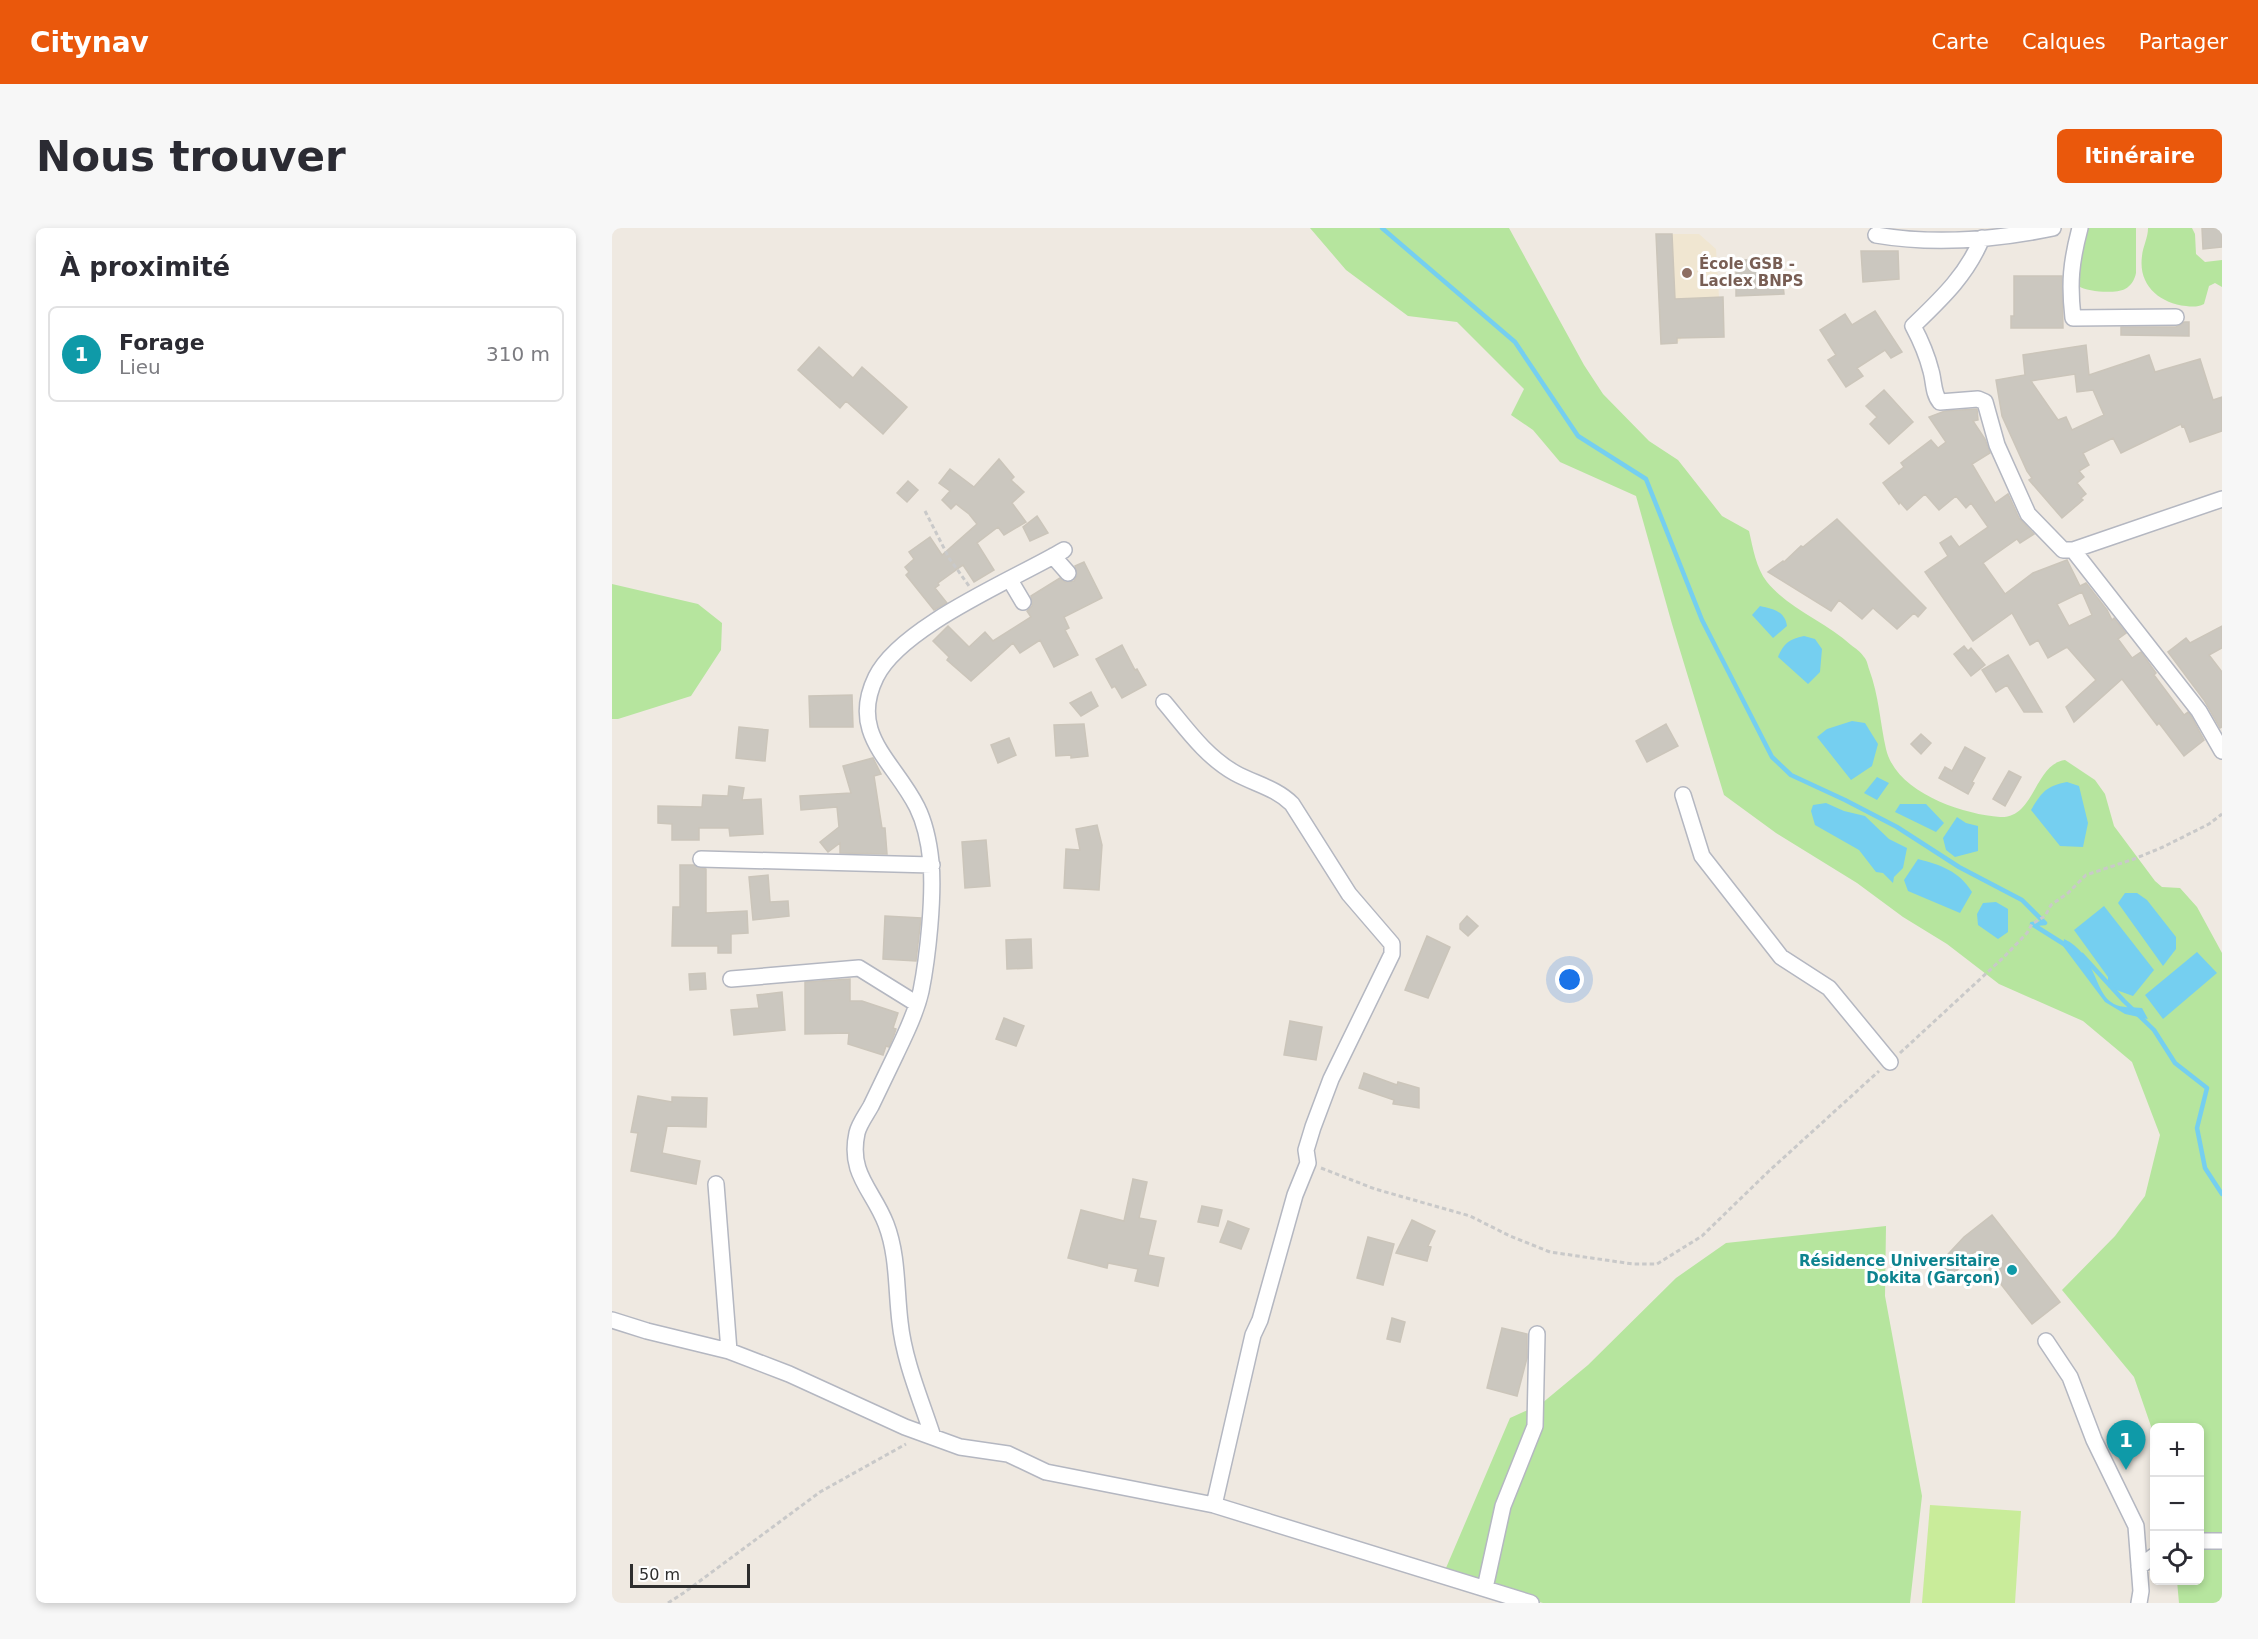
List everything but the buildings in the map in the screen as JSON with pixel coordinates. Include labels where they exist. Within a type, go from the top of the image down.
[{"type":"street","points":[[1876,235],[1958,240],[1999,237],[2053,228]]},
{"type":"street","points":[[2080,228],[2072,257],[2070,284],[2073,318],[2176,317]]},
{"type":"street","points":[[1982,238],[1976,253],[1959,280],[1913,326],[1923,345],[1931,370],[1936,398],[1948,403],[1965,399],[1978,399],[1985,402],[1997,445],[2028,514],[2063,550],[2073,550],[2222,499]]},
{"type":"street","points":[[2073,550],[2199,711],[2222,751]]},
{"type":"street","points":[[933,1437],[907,1355],[900,1323],[897,1278],[888,1228],[878,1204],[856,1168],[857,1130],[898,1051],[921,992],[929,926],[932,865],[928,831],[916,805],[870,736],[867,720],[869,698],[876,677],[888,659],[918,632],[1059,553],[1068,573]]},
{"type":"street","points":[[1010,580],[1023,602]]},
{"type":"street","points":[[1164,702],[1215,760],[1237,774],[1282,795],[1292,804],[1349,894],[1392,944],[1392,954],[1331,1079],[1306,1150],[1308,1163],[1295,1195],[1260,1320],[1253,1335],[1214,1505]]},
{"type":"street","points":[[1683,795],[1702,856],[1781,957],[1829,988],[1890,1062]]},
{"type":"street","points":[[701,858],[932,865]]},
{"type":"street","points":[[731,979],[859,968],[917,1004]]},
{"type":"street","points":[[716,1185],[729,1351]]},
{"type":"street","points":[[612,1320],[729,1351],[789,1374],[873,1413],[960,1447],[1008,1454],[1046,1472],[1214,1505],[1531,1603]]},
{"type":"street","points":[[1485,1588],[1503,1506],[1534,1426],[1538,1334]]},
{"type":"street","points":[[2046,1341],[2070,1377],[2094,1440],[2136,1526],[2141,1591],[2139,1603]]},
{"type":"street","points":[[2204,1541],[2222,1541]]},
{"type":"street","points":[[2139,1567],[2150,1559]]},
{"type":"path","points":[[925,512],[949,558],[977,597]]},
{"type":"path","points":[[1308,1163],[1375,1189],[1470,1216],[1510,1236],[1550,1252],[1625,1264],[1657,1264],[1702,1236],[1769,1171],[2004,957],[2032,924],[2045,916],[2051,905],[2068,893],[2086,875],[2163,847],[2209,824],[2222,814]]},
{"type":"path","points":[[668,1603],[820,1492],[906,1444],[933,1437]]},
{"type":"shaded area","name":"École GSB - Laclex BNPS","points":[[1656,234],[1699,234],[1716,249],[1719,297],[1723,298],[1724,337],[1682,338],[1677,343],[1661,344]]},
{"type":"green space","points":[[1310,228],[1509,228],[1584,365],[1603,394],[1649,441],[1678,460],[1722,516],[1749,531],[1755,558],[1767,582],[1785,600],[1830,629],[1865,658],[1875,689],[1886,749],[1892,764],[1903,777],[1916,789],[1949,806],[2000,817],[2012,815],[2021,810],[2047,771],[2055,764],[2065,760],[2095,780],[2105,794],[2114,826],[2155,881],[2162,887],[2180,888],[2197,907],[2222,953],[2222,1603],[2179,1603],[2177,1585],[2204,1585],[2204,1423],[2150,1423],[2134,1377],[2062,1290],[2115,1236],[2145,1196],[2160,1135],[2132,1062],[2083,1021],[1999,984],[1947,944],[1903,917],[1857,883],[1776,833],[1724,795],[1636,496],[1560,462],[1533,430],[1511,415],[1524,389],[1457,322],[1408,316],[1346,270]]},
{"type":"green space","points":[[2083,228],[2136,228],[2136,273],[2127,288],[2121,291],[2101,292],[2078,286]]},
{"type":"green space","points":[[2148,228],[2192,228],[2195,234],[2196,254],[2205,262],[2222,260],[2222,287],[2215,283],[2209,286],[2204,304],[2198,306],[2176,304],[2159,297],[2152,291],[2143,276],[2143,252]]},
{"type":"green space","points":[[612,584],[698,604],[722,623],[721,650],[691,696],[612,719]]},
{"type":"green space","points":[[1886,1226],[1885,1296],[1922,1496],[1910,1603],[1543,1603],[1443,1575],[1510,1418],[1541,1404],[1588,1365],[1676,1278],[1726,1243]]},
{"type":"green space","points":[[1930,1505],[2021,1511],[2015,1603],[1922,1603]]},
{"type":"water","points":[[1760,606],[1778,612],[1786,621],[1787,626],[1773,638],[1752,615]]},
{"type":"water","points":[[1804,636],[1815,639],[1822,649],[1820,672],[1808,684],[1778,657],[1787,643]]},
{"type":"water","points":[[1852,721],[1865,723],[1878,744],[1872,766],[1851,780],[1817,737],[1827,729]]},
{"type":"water","points":[[1877,777],[1889,783],[1877,800],[1864,793]]},
{"type":"water","points":[[2067,782],[2079,786],[2088,823],[2083,847],[2060,846],[2031,810],[2045,791]]},
{"type":"water","points":[[1826,803],[1844,811],[1865,816],[1889,839],[1907,848],[1903,868],[1894,877],[1893,883],[1883,873],[1876,872],[1859,850],[1815,825],[1811,811],[1813,805]]},
{"type":"water","points":[[1900,804],[1926,804],[1944,823],[1936,832],[1895,812]]},
{"type":"water","points":[[1957,817],[1966,823],[1978,826],[1978,851],[1955,857],[1946,850],[1943,838]]},
{"type":"water","points":[[1918,859],[1949,870],[1967,885],[1972,892],[1960,913],[1908,891],[1904,880]]},
{"type":"water","points":[[2125,893],[2137,893],[2147,900],[2176,937],[2176,949],[2163,966],[2118,903]]},
{"type":"water","points":[[1996,902],[2008,909],[2008,932],[1998,939],[1978,925],[1977,914],[1983,903]]},
{"type":"water","points":[[2104,906],[2154,970],[2133,996],[2108,987],[2108,977],[2074,930]]},
{"type":"water","points":[[2064,939],[2083,954],[2107,999],[2120,1006],[2142,1008],[2148,1019],[2125,1014],[2105,1002],[2063,946]]},
{"type":"water","points":[[2197,952],[2217,973],[2163,1019],[2145,995]]},
{"type":"waterway","points":[[1382,228],[1515,342],[1578,436],[1646,479],[1702,620],[1772,757],[1791,775],[1897,827],[1959,867],[2022,900],[2045,923],[2032,924],[2067,946]]},
{"type":"waterway","points":[[2082,955],[2154,1030],[2175,1063],[2207,1088],[2197,1128],[2205,1168],[2222,1194]]},
{"type":"place","name":"École GSB - Laclex BNPS","points":[[1687,273]]},
{"type":"place","name":"Résidence Universitaire Dokita (Garçon)","points":[[2012,1270]]},
{"type":"place","name":"Forage","points":[[2126,1470]]}]
